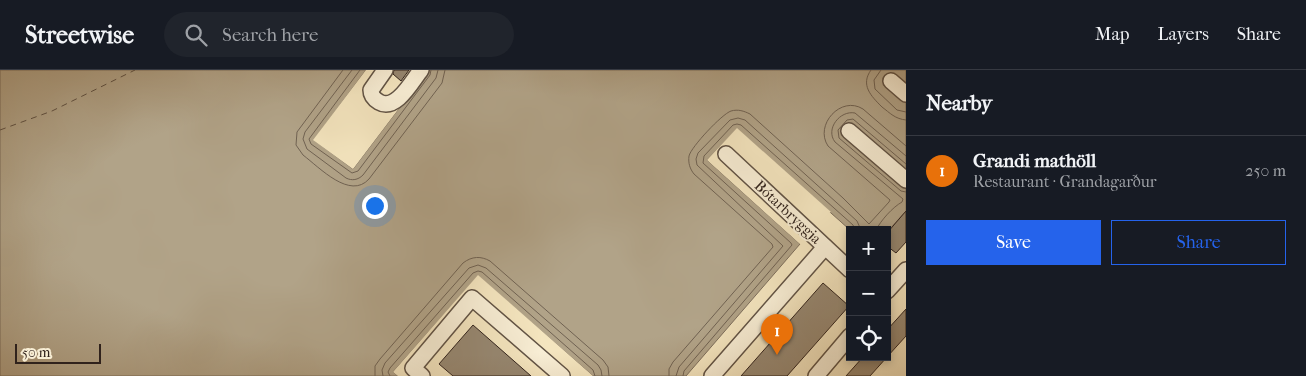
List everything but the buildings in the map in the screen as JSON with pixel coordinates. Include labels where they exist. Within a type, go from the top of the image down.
[{"type":"street","points":[[385,70],[370,90],[374,98],[383,104],[389,104],[399,99],[421,70]]},
{"type":"street","points":[[891,81],[906,94]]},
{"type":"street","points":[[849,131],[906,180]]},
{"type":"street","name":"Bótarbryggja","points":[[726,154],[846,266]]},
{"type":"street","points":[[712,376],[825,247]]},
{"type":"street","points":[[891,287],[906,270]]},
{"type":"street","points":[[422,376],[413,368],[472,298],[562,376]]},
{"type":"street","points":[[816,376],[846,341]]},
{"type":"water","points":[[0,70],[366,70],[314,140],[353,169],[428,70],[906,70],[906,87],[885,83],[906,103],[906,171],[842,133],[906,189],[906,211],[891,228],[891,226],[846,226],[737,129],[707,160],[800,244],[686,376],[593,376],[478,276],[393,372],[398,376],[0,376]]},
{"type":"pier","points":[[366,70],[369,70],[317,139],[353,165],[425,70],[428,70],[353,169],[313,140]]},
{"type":"pier","points":[[737,128],[831,212],[829,213],[737,132],[710,160],[802,242],[800,244],[707,160]]},
{"type":"pier","points":[[478,275],[593,376],[589,376],[478,279],[396,372],[400,376],[393,372]]},
{"type":"ferry route","points":[[0,130],[52,111],[135,70]]},
{"type":"place","name":"Grandi mathöll","points":[[777,355]]}]
